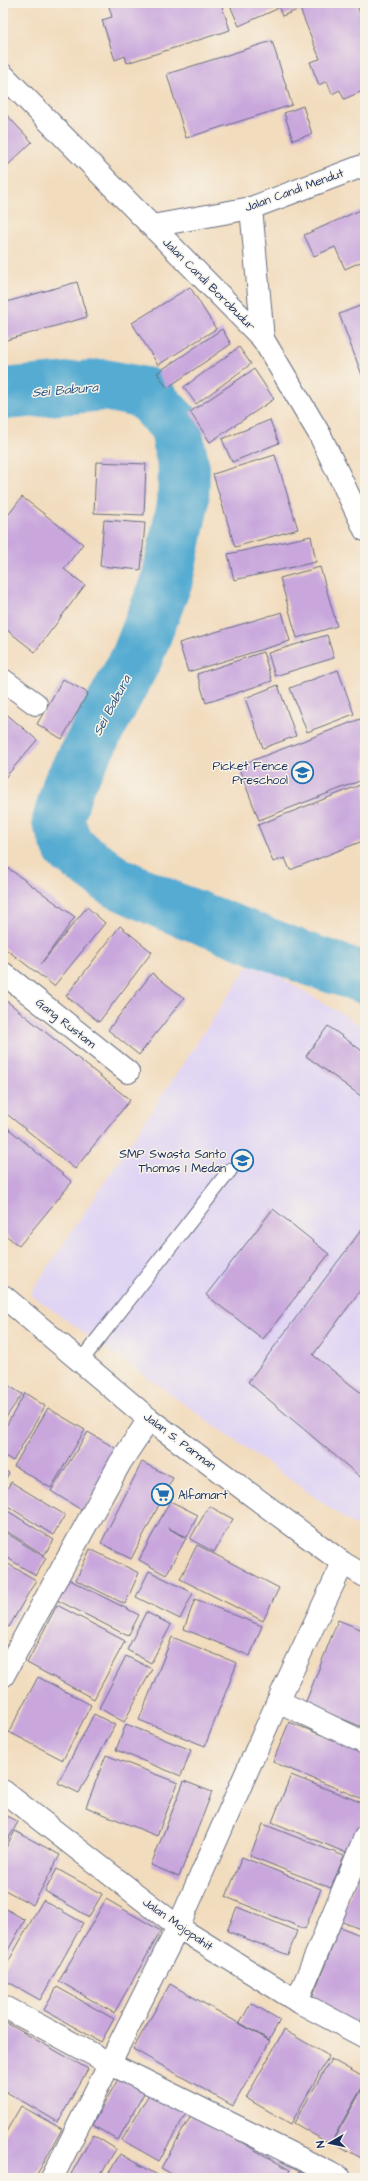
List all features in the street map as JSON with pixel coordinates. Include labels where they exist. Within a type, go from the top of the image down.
[{"type":"street","name":"Jalan Candi Borobudur","points":[[3,75],[264,339],[320,435],[363,522]]},
{"type":"street","name":"Jalan Candi Mendut","points":[[152,226],[251,208],[365,165]]},
{"type":"street","points":[[251,208],[264,339]]},
{"type":"street","points":[[3,680],[36,704]]},
{"type":"street","name":"Gang Rustam","points":[[3,973],[128,1072]]},
{"type":"street","name":"Jalan S. Parman","points":[[3,1296],[80,1362],[149,1418],[343,1563],[365,1576]]},
{"type":"street","points":[[3,1676],[120,1463],[149,1418]]},
{"type":"street","points":[[52,2178],[111,2064],[178,1927],[278,1701],[343,1563]]},
{"type":"street","points":[[278,1701],[365,1743]]},
{"type":"street","name":"Jalan Mojopahit","points":[[3,1791],[178,1927],[297,2001],[365,2037]]},
{"type":"street","points":[[297,2001],[365,1838]]},
{"type":"street","points":[[3,2006],[111,2064],[340,2178]]},
{"type":"lane","points":[[80,1362],[230,1170]]},
{"type":"shaded area","name":"SMP Swasta Santo Thomas 1 Medan","points":[[252,960],[365,1028],[365,1533],[30,1294]]},
{"type":"building","points":[[108,3],[221,3],[230,30],[127,63],[125,56],[115,60],[102,20],[112,17]]},
{"type":"building","points":[[229,3],[274,3],[277,9],[239,26]]},
{"type":"building","points":[[277,3],[356,3],[365,27],[365,90],[344,99],[340,90],[332,94],[327,81],[319,85],[310,62],[320,59],[300,9],[282,16]]},
{"type":"building","points":[[272,41],[292,105],[186,138],[167,74]]},
{"type":"building","points":[[303,106],[312,134],[293,140],[284,113]]},
{"type":"building","points":[[3,111],[32,142],[3,170]]},
{"type":"building","points":[[365,208],[365,260],[345,269],[335,247],[314,256],[304,235]]},
{"type":"building","points":[[77,282],[87,317],[3,341],[3,303]]},
{"type":"building","points":[[190,287],[216,329],[158,365],[132,323]]},
{"type":"building","points":[[365,304],[365,383],[339,314]]},
{"type":"building","points":[[222,329],[231,344],[167,388],[157,373]]},
{"type":"building","points":[[239,347],[251,364],[196,404],[184,387]]},
{"type":"building","points":[[254,369],[274,399],[210,442],[190,412]]},
{"type":"building","points":[[270,420],[279,443],[232,462],[222,439]]},
{"type":"building","points":[[275,455],[298,529],[235,547],[213,474]]},
{"type":"building","points":[[96,462],[146,464],[144,515],[94,513]]},
{"type":"building","points":[[22,497],[83,544],[64,569],[85,585],[35,652],[3,627],[3,522]]},
{"type":"building","points":[[104,520],[145,523],[141,570],[100,566]]},
{"type":"building","points":[[311,536],[316,562],[234,580],[228,554]]},
{"type":"building","points":[[320,567],[337,626],[297,638],[280,578]]},
{"type":"building","points":[[282,612],[290,641],[188,672],[179,643]]},
{"type":"building","points":[[327,635],[334,658],[275,676],[268,653]]},
{"type":"building","points":[[263,652],[272,681],[206,703],[197,674]]},
{"type":"building","points":[[338,670],[354,714],[307,732],[290,688]]},
{"type":"building","points":[[63,679],[88,693],[62,739],[37,724]]},
{"type":"building","points":[[278,685],[296,736],[263,748],[245,698]]},
{"type":"building","points":[[3,711],[37,740],[3,780]]},
{"type":"building","name":"Picket Fence Preschool","points":[[360,719],[365,730],[365,779],[259,820],[238,766]]},
{"type":"building","points":[[365,783],[365,840],[290,870],[285,858],[273,862],[258,825]]},
{"type":"building","points":[[4,865],[75,917],[40,965],[87,907],[105,923],[54,986],[3,947]]},
{"type":"building","points":[[120,926],[152,952],[99,1022],[66,996]]},
{"type":"building","points":[[152,973],[184,998],[139,1055],[108,1030]]},
{"type":"building","points":[[3,998],[130,1100],[75,1169],[3,1111]]},
{"type":"building","points":[[328,1026],[365,1053],[365,1099],[306,1056]]},
{"type":"building","points":[[3,1124],[72,1182],[19,1246],[3,1233]]},
{"type":"building","points":[[273,1209],[329,1254],[263,1339],[206,1295]]},
{"type":"building","points":[[365,1225],[365,1284],[313,1355],[365,1396],[365,1481],[248,1382]]},
{"type":"building","points":[[3,1382],[22,1394],[3,1422]]},
{"type":"building","points":[[25,1393],[45,1406],[13,1461],[3,1455],[3,1431]]},
{"type":"building","points":[[48,1408],[85,1430],[51,1488],[14,1466]]},
{"type":"building","points":[[88,1432],[120,1451],[83,1511],[51,1491]]},
{"type":"building","points":[[142,1462],[173,1478],[131,1559],[101,1543]]},
{"type":"building","points":[[3,1469],[9,1473],[3,1483]]},
{"type":"building","points":[[11,1482],[65,1515],[53,1535],[3,1503],[3,1496]]},
{"type":"building","points":[[170,1501],[198,1515],[187,1537],[168,1528],[186,1538],[166,1575],[139,1560]]},
{"type":"building","points":[[209,1506],[233,1519],[214,1552],[190,1539]]},
{"type":"building","points":[[3,1508],[54,1540],[44,1555],[3,1529]]},
{"type":"building","points":[[3,1531],[46,1558],[36,1576],[3,1555]]},
{"type":"building","points":[[197,1545],[279,1588],[263,1621],[180,1579]]},
{"type":"building","points":[[90,1549],[139,1573],[125,1604],[76,1580]]},
{"type":"building","points":[[3,1561],[36,1580],[9,1627],[3,1624]]},
{"type":"building","points":[[149,1571],[193,1593],[180,1619],[136,1597]]},
{"type":"building","points":[[68,1579],[139,1615],[128,1636],[57,1600]]},
{"type":"building","points":[[195,1599],[262,1626],[250,1656],[184,1629]]},
{"type":"building","points":[[57,1605],[125,1641],[94,1699],[27,1663]]},
{"type":"building","points":[[146,1612],[171,1625],[151,1663],[127,1650]]},
{"type":"building","points":[[338,1620],[365,1631],[365,1728],[305,1704]]},
{"type":"building","points":[[172,1637],[237,1663],[205,1746],[139,1720]]},
{"type":"building","points":[[126,1656],[152,1669],[124,1722],[99,1708]]},
{"type":"building","points":[[38,1677],[91,1705],[63,1760],[9,1732]]},
{"type":"building","points":[[94,1714],[115,1725],[79,1793],[58,1783]]},
{"type":"building","points":[[289,1722],[365,1752],[365,1800],[273,1762]]},
{"type":"building","points":[[126,1724],[191,1750],[181,1776],[116,1750]]},
{"type":"building","points":[[106,1755],[178,1783],[157,1836],[86,1807]]},
{"type":"building","points":[[291,1775],[365,1804],[365,1814],[349,1854],[272,1822]]},
{"type":"building","points":[[184,1781],[212,1792],[179,1877],[151,1865]]},
{"type":"building","points":[[3,1814],[18,1822],[3,1848]]},
{"type":"building","points":[[263,1824],[344,1856],[331,1888],[250,1856]]},
{"type":"building","points":[[15,1831],[60,1855],[33,1905],[3,1889],[3,1853]]},
{"type":"building","points":[[242,1857],[321,1889],[305,1929],[226,1897]]},
{"type":"building","points":[[365,1859],[365,1931],[340,1921]]},
{"type":"building","points":[[57,1869],[102,1894],[89,1917],[45,1891]]},
{"type":"building","points":[[106,1899],[161,1931],[114,2013],[59,1981]]},
{"type":"building","points":[[43,1900],[83,1923],[40,2000],[3,1979],[3,1971]]},
{"type":"building","points":[[3,1907],[25,1920],[3,1959]]},
{"type":"building","points":[[237,1907],[297,1931],[288,1955],[227,1931]]},
{"type":"building","points":[[340,1927],[365,1937],[365,2011],[359,2025],[309,2005]]},
{"type":"building","points":[[170,1984],[270,2041],[233,2106],[133,2049]]},
{"type":"building","points":[[57,1987],[114,2019],[101,2042],[44,2010]]},
{"type":"building","points":[[251,2003],[280,2020],[269,2040],[240,2023]]},
{"type":"building","points":[[3,2021],[88,2069],[58,2122],[3,2090]]},
{"type":"building","points":[[284,2030],[329,2056],[291,2124],[246,2098]]},
{"type":"building","points":[[331,2059],[365,2078],[365,2082],[330,2144],[294,2123]]},
{"type":"building","points":[[121,2074],[147,2088],[118,2140],[92,2125]]},
{"type":"building","points":[[364,2086],[365,2087],[365,2160],[332,2142]]},
{"type":"building","points":[[152,2089],[188,2110],[159,2161],[122,2140]]},
{"type":"building","points":[[21,2106],[62,2129],[35,2178],[3,2178],[3,2137]]},
{"type":"building","points":[[192,2114],[290,2170],[286,2178],[179,2178],[161,2168]]},
{"type":"building","points":[[93,2135],[116,2149],[99,2178],[78,2178],[71,2174]]},
{"type":"building","points":[[120,2154],[163,2178],[106,2178]]},
{"type":"building","points":[[299,2171],[311,2178],[295,2178]]},
{"type":"waterway","name":"Sei Babura","points":[[3,394],[104,385],[145,393],[175,425],[184,469],[183,504],[167,580],[137,657],[68,786],[58,821],[69,848],[114,881],[169,906],[313,961],[365,978]]},
{"type":"place","name":"Picket Fence Preschool","points":[[303,773]]},
{"type":"place","name":"SMP Swasta Santo Thomas 1 Medan","points":[[242,1161]]},
{"type":"place","name":"Alfamart","points":[[162,1495]]}]
